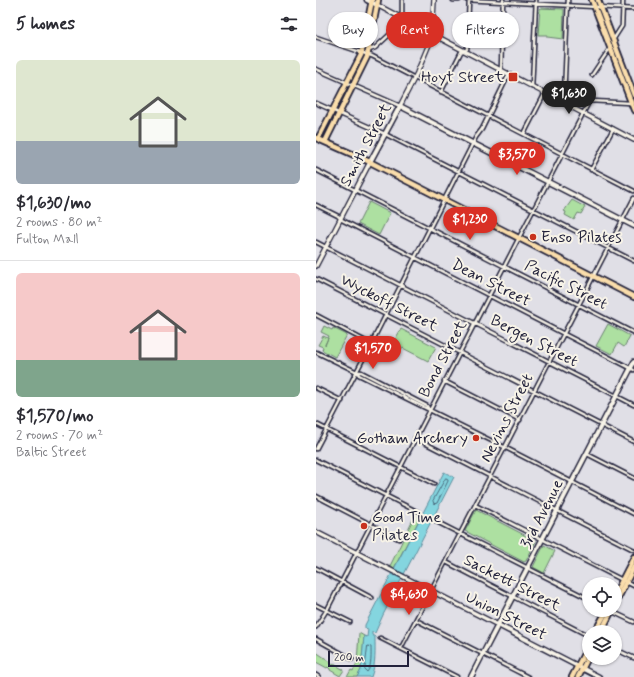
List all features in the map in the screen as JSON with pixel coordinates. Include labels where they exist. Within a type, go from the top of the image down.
[{"type":"main road","points":[[592,0],[633,103],[634,110]]},
{"type":"main road","points":[[598,0],[634,95]]},
{"type":"main road","points":[[325,142],[368,53],[378,3],[370,1],[362,53],[317,139],[370,162],[634,297]]},
{"type":"main road","points":[[400,106],[634,226]]},
{"type":"main road","name":"Smith Street","points":[[370,162],[400,106]]},
{"type":"main road","name":"3rd Avenue","points":[[471,677],[616,396],[632,369],[634,362]]},
{"type":"main road","points":[[622,586],[634,558]]},
{"type":"main road","points":[[622,584],[634,567]]},
{"type":"main road","name":"Union Street","points":[[498,625],[600,677]]},
{"type":"main road","points":[[578,677],[582,662]]},
{"type":"main road","points":[[572,677],[582,665]]},
{"type":"street","points":[[402,0],[403,12]]},
{"type":"street","points":[[434,0],[434,12]]},
{"type":"street","points":[[453,0],[459,0]]},
{"type":"street","points":[[441,92],[461,52],[467,48],[468,0],[634,9]]},
{"type":"street","points":[[532,87],[536,0]]},
{"type":"street","points":[[562,102],[564,98],[568,0]]},
{"type":"street","points":[[613,40],[622,26],[623,0]]},
{"type":"street","points":[[501,70],[503,1]]},
{"type":"street","points":[[378,3],[393,12]]},
{"type":"street","points":[[316,37],[362,53],[368,53],[414,79],[634,191]]},
{"type":"street","points":[[368,53],[386,38]]},
{"type":"street","points":[[444,40],[634,140]]},
{"type":"street","points":[[592,75],[610,47]]},
{"type":"street","name":"Smith Street","points":[[400,106],[414,79],[427,48]]},
{"type":"street","points":[[316,69],[400,106]]},
{"type":"street","points":[[316,449],[509,74]]},
{"type":"street","points":[[524,134],[545,93]]},
{"type":"street","name":"Bond Street","points":[[316,628],[342,582],[444,381],[590,101],[633,103]]},
{"type":"street","points":[[316,103],[385,134],[634,261]]},
{"type":"street","points":[[591,170],[612,129]]},
{"type":"street","name":"Smith Street","points":[[316,266],[370,162]]},
{"type":"street","name":"Pacific Street","points":[[316,170],[634,333]]},
{"type":"street","name":"Nevins Street","points":[[401,648],[634,198]]},
{"type":"street","name":"Dean Street","points":[[316,205],[632,369]]},
{"type":"street","name":"Bergen Street","points":[[316,242],[634,405]]},
{"type":"street","name":"Wyckoff Street","points":[[316,279],[634,442]]},
{"type":"street","points":[[316,316],[371,344]]},
{"type":"street","points":[[316,352],[634,514]]},
{"type":"street","points":[[444,381],[520,420]]},
{"type":"street","points":[[316,388],[342,401]]},
{"type":"street","points":[[316,424],[434,484]]},
{"type":"street","points":[[415,438],[634,550]]},
{"type":"street","points":[[586,454],[634,478]]},
{"type":"street","points":[[316,460],[418,512]]},
{"type":"street","points":[[316,496],[399,539]]},
{"type":"street","points":[[475,505],[634,586]]},
{"type":"street","points":[[437,522],[582,595]]},
{"type":"street","name":"Union Street","points":[[316,532],[498,625]]},
{"type":"street","name":"Sackett Street","points":[[446,562],[582,632]]},
{"type":"street","points":[[316,568],[372,598]]},
{"type":"street","points":[[316,605],[350,622]]},
{"type":"street","points":[[622,616],[634,622]]},
{"type":"street","points":[[416,620],[528,677]]},
{"type":"street","points":[[380,638],[457,677]]},
{"type":"street","points":[[316,639],[352,659]]},
{"type":"street","points":[[622,652],[634,658]]},
{"type":"green space","points":[[540,8],[564,9],[563,39],[547,37],[547,35],[538,35]]},
{"type":"green space","points":[[572,200],[585,207],[581,214],[578,213],[574,220],[565,215],[566,212],[564,211]]},
{"type":"green space","points":[[369,202],[390,213],[379,235],[358,224]]},
{"type":"green space","points":[[608,324],[630,336],[624,347],[618,343],[612,354],[596,346]]},
{"type":"green space","points":[[324,326],[332,330],[333,328],[347,335],[335,357],[322,350],[323,347],[318,345],[323,336],[328,338],[325,345],[329,336],[321,332]]},
{"type":"green space","points":[[401,329],[436,347],[428,361],[393,343]]},
{"type":"green space","points":[[476,510],[536,541],[526,561],[524,562],[465,531]]},
{"type":"green space","points":[[415,515],[420,518],[394,568],[390,566]]},
{"type":"green space","points":[[544,545],[555,551],[544,573],[533,567]]},
{"type":"green space","points":[[359,633],[364,636],[361,670],[357,677],[347,677],[351,670],[353,671],[357,663]]},
{"type":"green space","points":[[316,652],[333,665],[334,664],[344,670],[340,676],[328,667],[327,668],[316,662]]},
{"type":"water","points":[[444,472],[454,477],[375,633],[372,632],[372,635],[375,637],[375,652],[374,667],[371,677],[357,677],[361,670],[364,636],[367,637],[368,629],[365,628],[365,625]]},
{"type":"place","name":"Hoyt Street","points":[[513,77]]},
{"type":"place","name":"Enso Pilates","points":[[533,237]]},
{"type":"place","name":"Gotham Archery","points":[[476,438]]},
{"type":"place","name":"Good Time Pilates","points":[[364,526]]}]
